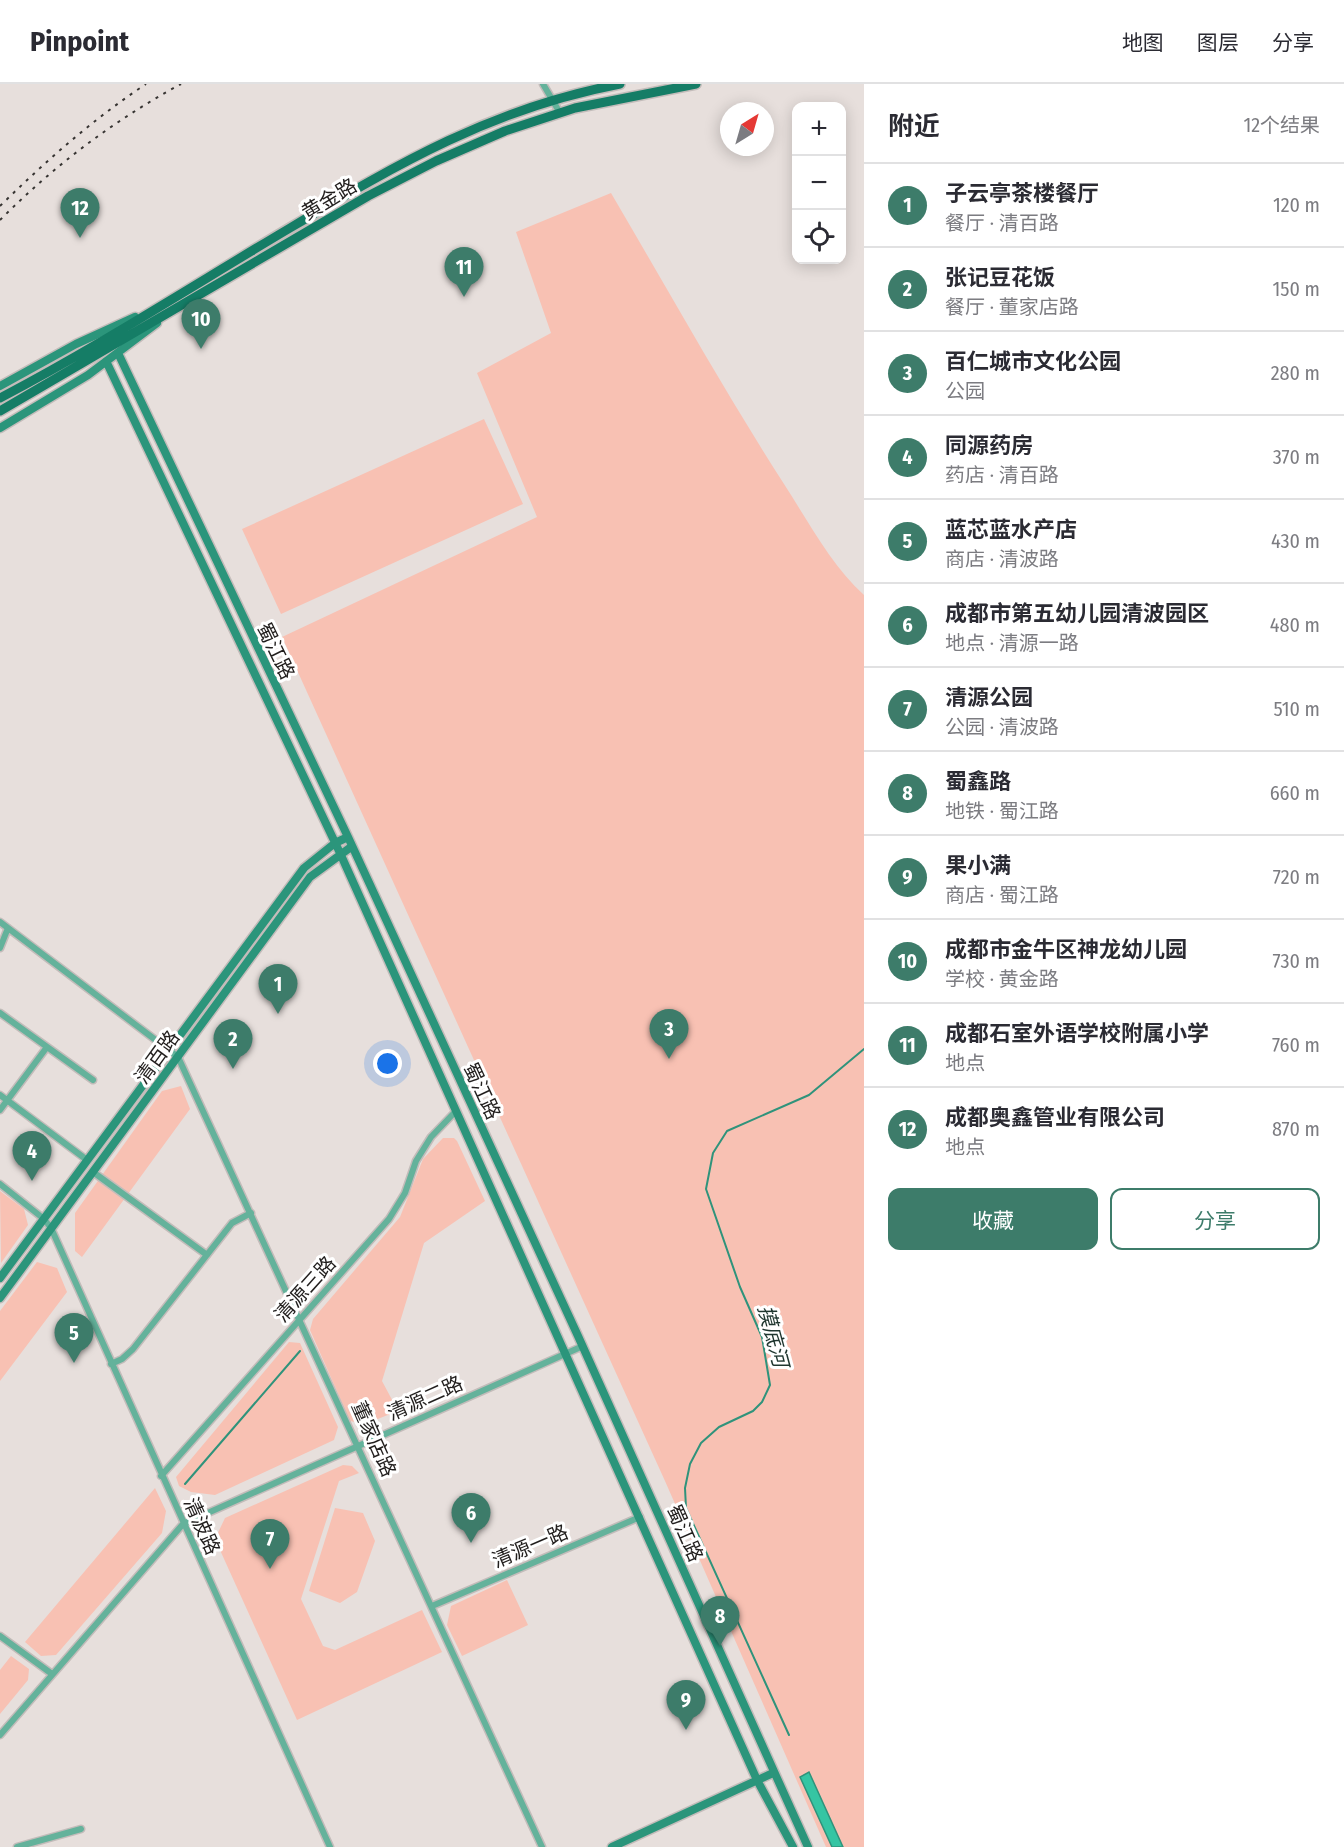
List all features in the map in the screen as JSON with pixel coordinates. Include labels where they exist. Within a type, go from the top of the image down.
[{"type":"main road","name":"黄金路","points":[[2,398],[416,154],[490,120],[553,99],[620,84]]},
{"type":"main road","name":"黄金路","points":[[4,409],[401,178],[480,141],[560,113],[696,84]]},
{"type":"street","points":[[543,84],[560,113]]},
{"type":"street","points":[[0,386],[75,344],[155,309]]},
{"type":"street","points":[[0,428],[118,353],[166,316]]},
{"type":"street","name":"蜀江路","points":[[118,353],[348,837],[583,1346],[808,1847]]},
{"type":"street","name":"蜀江路","points":[[106,361],[340,853],[757,1780],[793,1847]]},
{"type":"street","name":"清百路","points":[[0,1278],[304,868],[335,843],[348,837]]},
{"type":"street","name":"清百路","points":[[0,1298],[310,877],[351,847]]},
{"type":"street","name":"董家店路","points":[[0,922],[178,1057],[301,1318],[542,1847]]},
{"type":"street","points":[[0,948],[8,928]]},
{"type":"street","points":[[0,1013],[93,1080]]},
{"type":"street","points":[[0,1110],[47,1047]]},
{"type":"street","points":[[0,1095],[87,1160]]},
{"type":"street","name":"清源三路","points":[[161,1476],[389,1219],[405,1193],[416,1161],[431,1137],[455,1112]]},
{"type":"street","points":[[93,1172],[207,1255]]},
{"type":"street","name":"清波路","points":[[0,1184],[44,1219],[51,1228],[330,1847]]},
{"type":"street","points":[[111,1364],[122,1359],[133,1349],[232,1223],[251,1213]]},
{"type":"street","name":"清源二路","points":[[183,1524],[583,1346]]},
{"type":"street","name":"清源一路","points":[[432,1606],[640,1517]]},
{"type":"street","points":[[0,1735],[183,1524]]},
{"type":"street","points":[[0,1636],[52,1674]]},
{"type":"street","points":[[612,1847],[773,1773]]},
{"type":"street","points":[[17,1847],[81,1829]]},
{"type":"shaded area","points":[[611,193],[761,448],[831,556],[864,595],[864,1847],[826,1847],[665,1481],[282,637],[537,517],[477,373],[551,333],[516,232]]},
{"type":"shaded area","points":[[484,419],[523,504],[281,614],[242,529]]},
{"type":"shaded area","points":[[181,1086],[190,1109],[82,1257],[75,1251],[75,1213],[162,1091]]},
{"type":"shaded area","points":[[443,1138],[454,1138],[457,1141],[485,1201],[424,1243],[382,1381],[398,1411],[365,1424],[350,1421],[310,1330],[313,1319],[400,1217],[423,1159]]},
{"type":"shaded area","points":[[0,1191],[24,1209],[28,1225],[1,1263]]},
{"type":"shaded area","points":[[37,1262],[57,1268],[67,1292],[0,1381],[0,1311]]},
{"type":"shaded area","points":[[289,1342],[300,1343],[338,1427],[334,1440],[215,1495],[191,1492],[179,1486],[176,1477]]},
{"type":"shaded area","points":[[343,1465],[352,1466],[359,1473],[339,1481],[301,1599],[323,1646],[335,1650],[422,1610],[442,1652],[297,1720],[215,1539],[225,1518]]},
{"type":"shaded area","points":[[155,1488],[166,1511],[162,1533],[56,1655],[41,1656],[25,1642]]},
{"type":"shaded area","points":[[335,1508],[363,1513],[375,1541],[357,1592],[340,1603],[309,1591]]},
{"type":"shaded area","points":[[507,1580],[528,1625],[462,1656],[447,1625],[451,1606]]},
{"type":"shaded area","points":[[11,1656],[29,1669],[28,1680],[0,1714],[0,1670]]},
{"type":"shaded area","points":[[809,1772],[843,1847],[832,1847],[800,1777]]},
{"type":"waterway","name":"摸底河","points":[[789,1735],[686,1508],[685,1488],[690,1464],[701,1443],[719,1427],[753,1411],[762,1402],[770,1385],[762,1337],[740,1287],[706,1189],[713,1153],[727,1131],[809,1095],[864,1049]]},
{"type":"waterway","points":[[185,1484],[300,1351]]},
{"type":"railway","points":[[0,206],[70,142],[146,84]]},
{"type":"railway","points":[[0,220],[86,145],[132,113],[181,84]]},
{"type":"place","name":"成都奥鑫管业有限公司","points":[[80,238]]},
{"type":"place","name":"成都石室外语学校附属小学","points":[[464,297]]},
{"type":"place","name":"成都市金牛区神龙幼儿园","points":[[201,349]]},
{"type":"place","name":"子云亭茶楼餐厅","points":[[278,1014]]},
{"type":"place","name":"百仁城市文化公园","points":[[669,1059]]},
{"type":"place","name":"张记豆花饭","points":[[233,1069]]},
{"type":"place","name":"同源药房","points":[[32,1181]]},
{"type":"place","name":"蓝芯蓝水产店","points":[[74,1363]]},
{"type":"place","name":"成都市第五幼儿园清波园区","points":[[471,1543]]},
{"type":"place","name":"清源公园","points":[[270,1569]]},
{"type":"place","name":"蜀鑫路","points":[[720,1646]]},
{"type":"place","name":"果小满","points":[[686,1730]]}]
